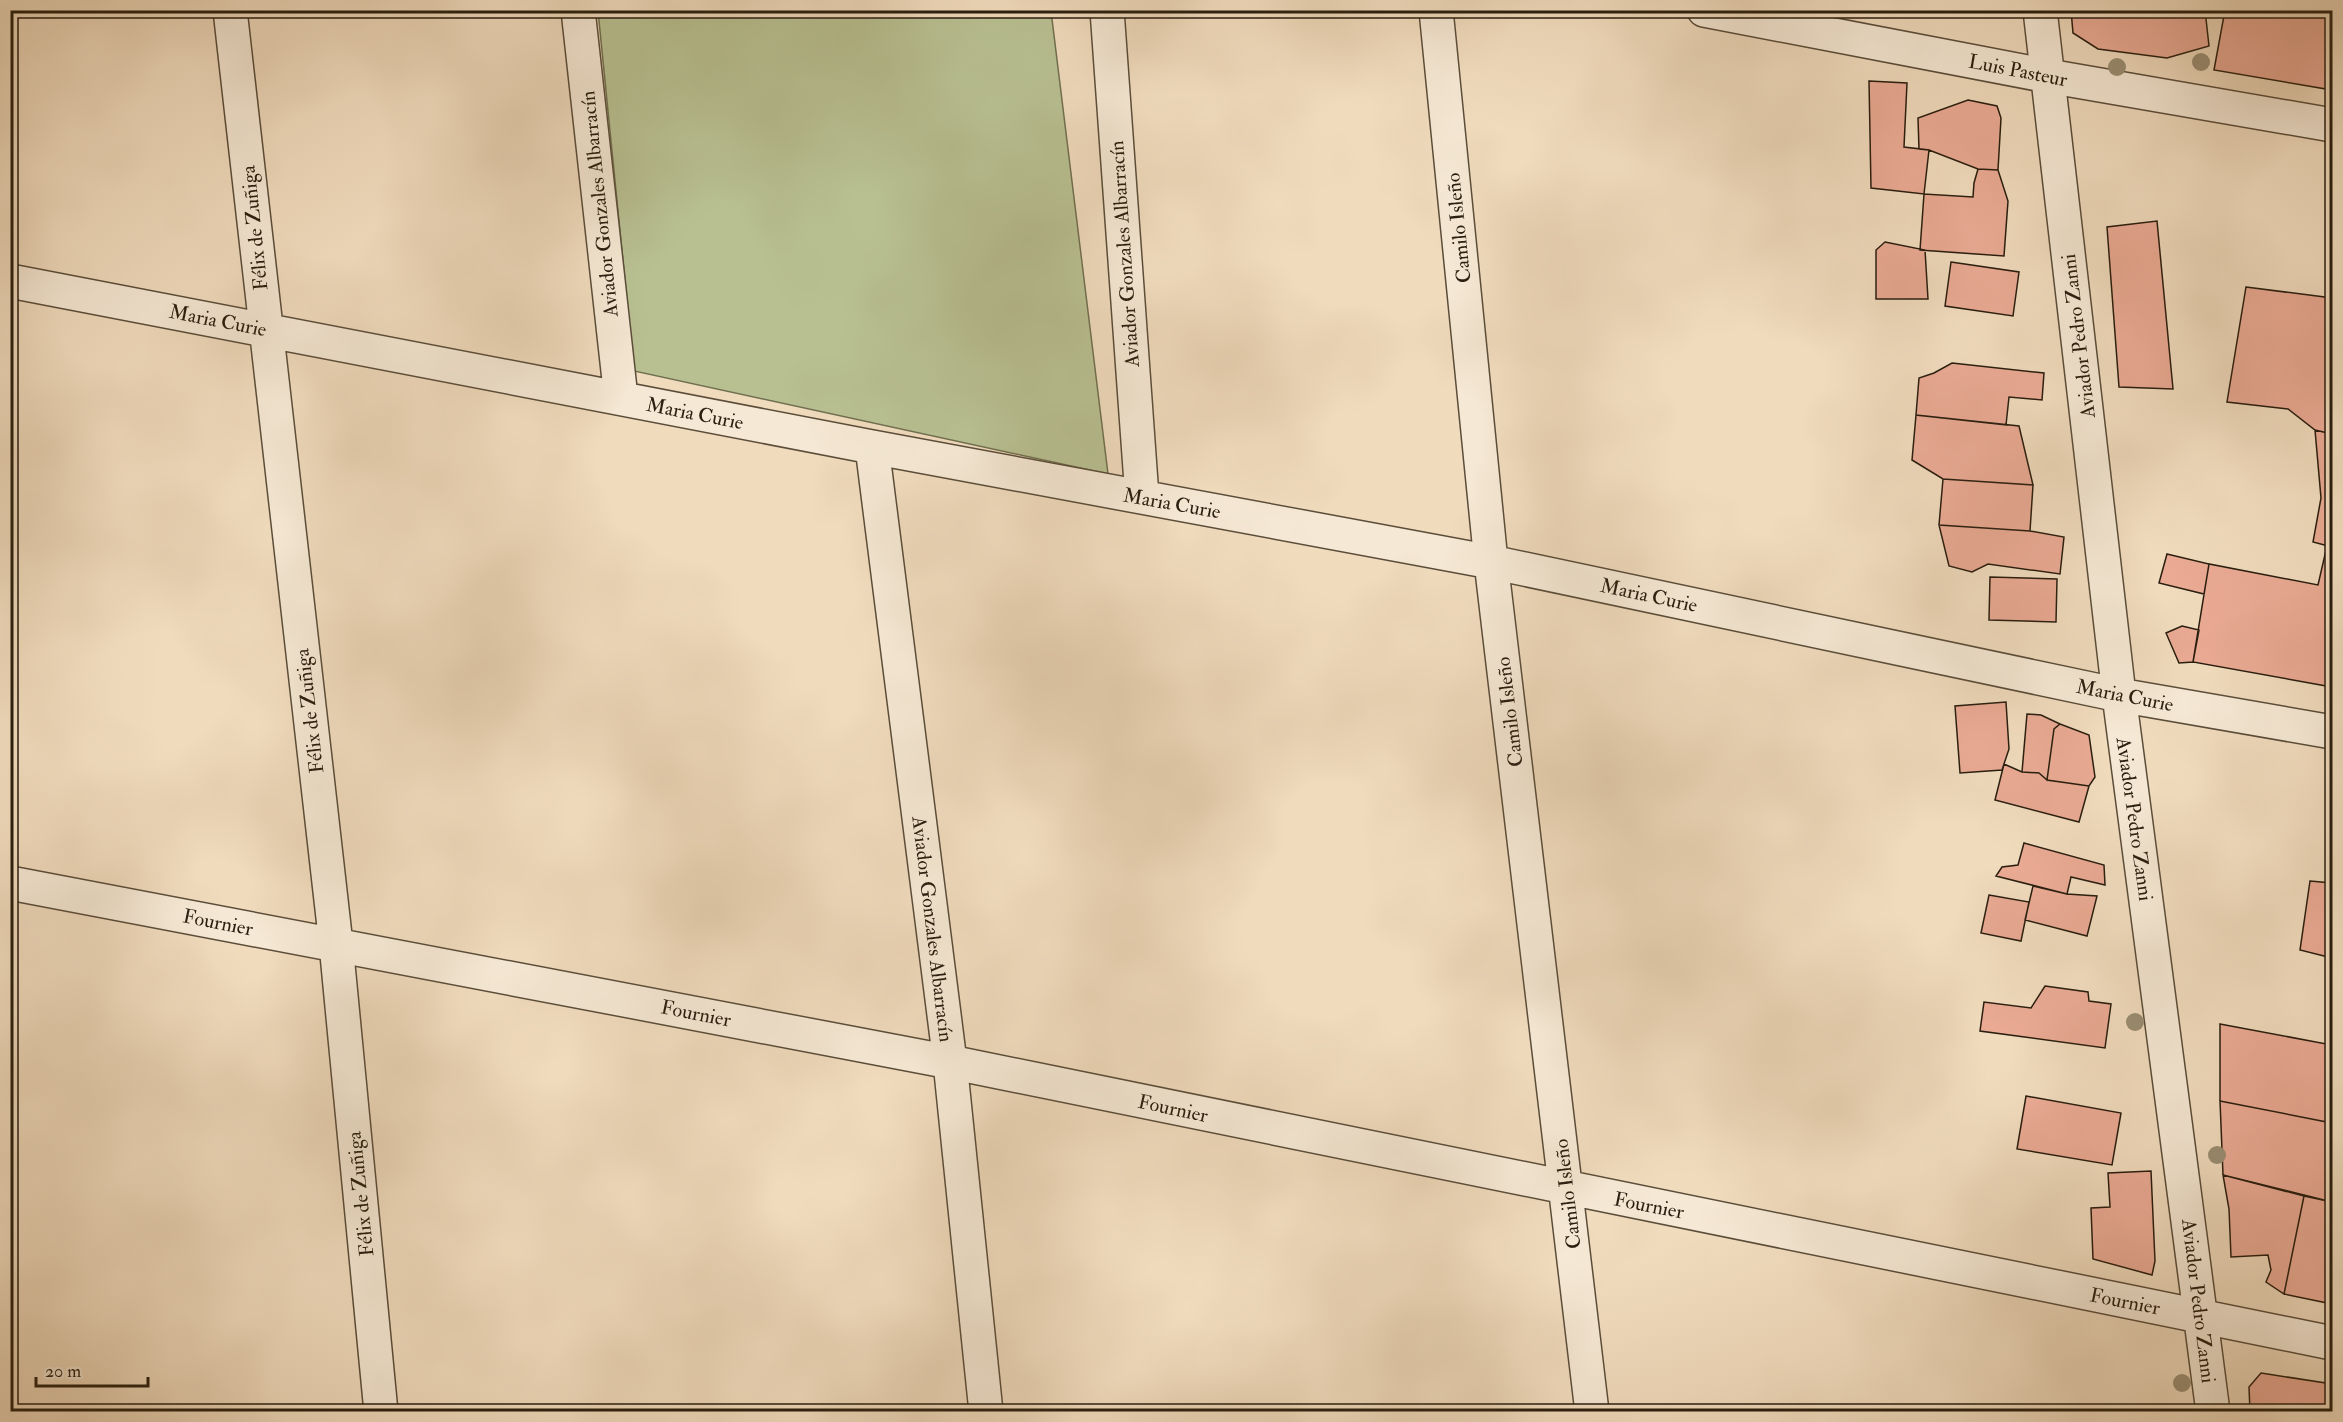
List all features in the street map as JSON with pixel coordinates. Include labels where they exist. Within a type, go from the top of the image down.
[{"type":"street","name":"Félix de Zuñiga","points":[[230,10],[264,329],[336,944],[381,1412]]},
{"type":"street","name":"Aviador Gonzales Albarracín","points":[[578,10],[621,399]]},
{"type":"street","name":"Aviador Gonzales Albarracín","points":[[1107,10],[1142,497]]},
{"type":"street","name":"Camilo Isleño","points":[[1436,10],[1491,562],[1592,1412]]},
{"type":"street","name":"Luis Pasteur","points":[[1704,10],[2048,76],[2332,125]]},
{"type":"street","name":"Aviador Pedro Zanni","points":[[2040,10],[2119,695],[2213,1412]]},
{"type":"street","name":"Maria Curie","points":[[10,281],[872,447],[1491,562],[2119,695],[2332,732]]},
{"type":"street","name":"Aviador Gonzales Albarracín","points":[[872,447],[950,1062],[986,1412]]},
{"type":"street","name":"Fournier","points":[[10,883],[950,1062],[2332,1343]]},
{"type":"green space","points":[[598,11],[1051,11],[1108,474],[634,371]]},
{"type":"building","points":[[2071,10],[2205,10],[2209,46],[2167,58],[2098,49],[2073,33]]},
{"type":"building","points":[[2225,10],[2332,10],[2332,90],[2214,70]]},
{"type":"building","points":[[1869,81],[1907,83],[1904,147],[1929,150],[1924,194],[1871,188]]},
{"type":"building","points":[[1968,100],[1997,106],[2001,118],[1998,170],[1978,169],[1929,150],[1919,149],[1918,118]]},
{"type":"building","points":[[1978,169],[1998,170],[2008,201],[2004,256],[1920,250],[1924,194],[1973,197]]},
{"type":"building","points":[[2157,221],[2173,389],[2119,387],[2107,227]]},
{"type":"building","points":[[1885,242],[1925,250],[1928,299],[1876,299],[1876,250]]},
{"type":"building","points":[[1951,262],[2019,272],[2013,316],[1945,306]]},
{"type":"building","points":[[2246,287],[2332,298],[2332,434],[2315,430],[2288,409],[2227,402]]},
{"type":"building","points":[[1952,363],[2044,373],[2042,400],[2009,397],[2006,425],[1916,415],[1919,378]]},
{"type":"building","points":[[1916,415],[2019,426],[2033,485],[1943,479],[1912,460]]},
{"type":"building","points":[[2315,430],[2332,434],[2332,547],[2313,542],[2321,498]]},
{"type":"building","points":[[1943,479],[2033,485],[2030,531],[1939,525]]},
{"type":"building","points":[[1939,525],[2030,531],[2064,537],[2060,574],[1988,564],[1972,572],[1949,566]]},
{"type":"building","points":[[2327,546],[2332,547],[2332,687],[2193,662],[2209,564],[2318,585]]},
{"type":"building","points":[[2167,554],[2209,564],[2204,594],[2159,583]]},
{"type":"building","points":[[1990,577],[2057,579],[2056,622],[1989,620]]},
{"type":"building","points":[[2182,626],[2199,630],[2193,662],[2179,663],[2166,633]]},
{"type":"building","points":[[2006,702],[2009,749],[2002,770],[1960,773],[1955,706]]},
{"type":"building","points":[[2027,714],[2041,715],[2060,724],[2054,729],[2047,780],[2039,773],[2022,772]]},
{"type":"building","points":[[2060,724],[2089,735],[2095,777],[2089,786],[2047,780],[2054,729]]},
{"type":"building","points":[[2004,764],[2022,772],[2039,773],[2047,780],[2089,786],[2079,822],[1995,800]]},
{"type":"building","points":[[2024,843],[2104,865],[2105,885],[2071,877],[2067,894],[1996,876],[2002,867],[2018,865]]},
{"type":"building","points":[[2310,881],[2332,883],[2332,958],[2300,950]]},
{"type":"building","points":[[2033,886],[2067,894],[2097,896],[2087,936],[2025,920]]},
{"type":"building","points":[[1989,895],[2029,902],[2021,941],[1981,933]]},
{"type":"building","points":[[2045,986],[2088,992],[2089,1001],[2111,1004],[2105,1048],[1980,1031],[1984,1002],[2031,1008]]},
{"type":"building","points":[[2332,1014],[2332,1045],[2327,1044]]},
{"type":"building","points":[[2220,1024],[2332,1045],[2332,1123],[2220,1101]]},
{"type":"building","points":[[2026,1096],[2121,1113],[2112,1165],[2017,1149]]},
{"type":"building","points":[[2220,1101],[2332,1123],[2332,1202],[2223,1175]]},
{"type":"building","points":[[2151,1171],[2155,1261],[2152,1275],[2093,1259],[2091,1208],[2110,1207],[2108,1173]]},
{"type":"building","points":[[2223,1175],[2304,1196],[2284,1294],[2266,1282],[2271,1270],[2268,1255],[2231,1257],[2229,1209]]},
{"type":"building","points":[[2304,1196],[2332,1202],[2332,1304],[2284,1294]]},
{"type":"building","points":[[2261,1373],[2332,1384],[2332,1412],[2250,1412],[2249,1387]]}]
